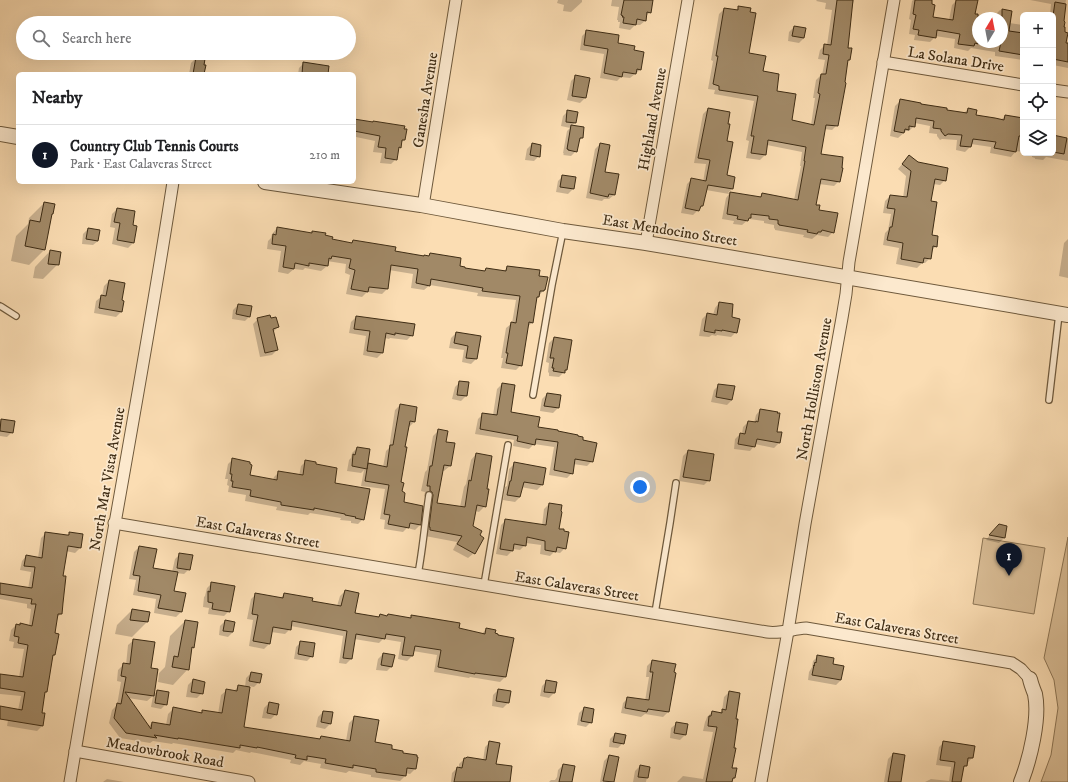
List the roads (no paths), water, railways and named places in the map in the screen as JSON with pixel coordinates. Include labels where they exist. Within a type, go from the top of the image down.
[{"type":"street","name":"Ganesha Avenue","points":[[423,206],[456,0]]},
{"type":"street","name":"Highland Avenue","points":[[646,243],[688,0]]},
{"type":"street","name":"North Holliston Avenue","points":[[761,782],[842,318],[849,262],[894,0]]},
{"type":"street","name":"La Solana Drive","points":[[883,62],[1020,85]]},
{"type":"street","points":[[1056,90],[1068,92]]},
{"type":"street","points":[[0,134],[16,137]]},
{"type":"street","name":"North Mar Vista Avenue","points":[[70,782],[114,523],[141,378],[173,184]]},
{"type":"street","name":"East Mendocino Street","points":[[278,184],[423,206],[1063,314]]},
{"type":"street","name":"East Calaveras Street","points":[[114,523],[774,633],[806,628],[1012,663],[1022,669],[1030,679]]},
{"type":"street","points":[[1020,782],[1029,755],[1036,711],[1035,694],[1030,679]]},
{"type":"street","name":"Meadowbrook Road","points":[[75,751],[249,782]]},
{"type":"lane","points":[[533,395],[563,230]]},
{"type":"lane","points":[[0,306],[16,316]]},
{"type":"lane","points":[[1049,400],[1063,314]]},
{"type":"lane","points":[[484,585],[508,446]]},
{"type":"lane","points":[[655,614],[676,483]]},
{"type":"lane","points":[[418,574],[422,554],[425,517],[429,495]]},
{"type":"place","name":"Country Club Tennis Courts","points":[[1009,576]]}]
